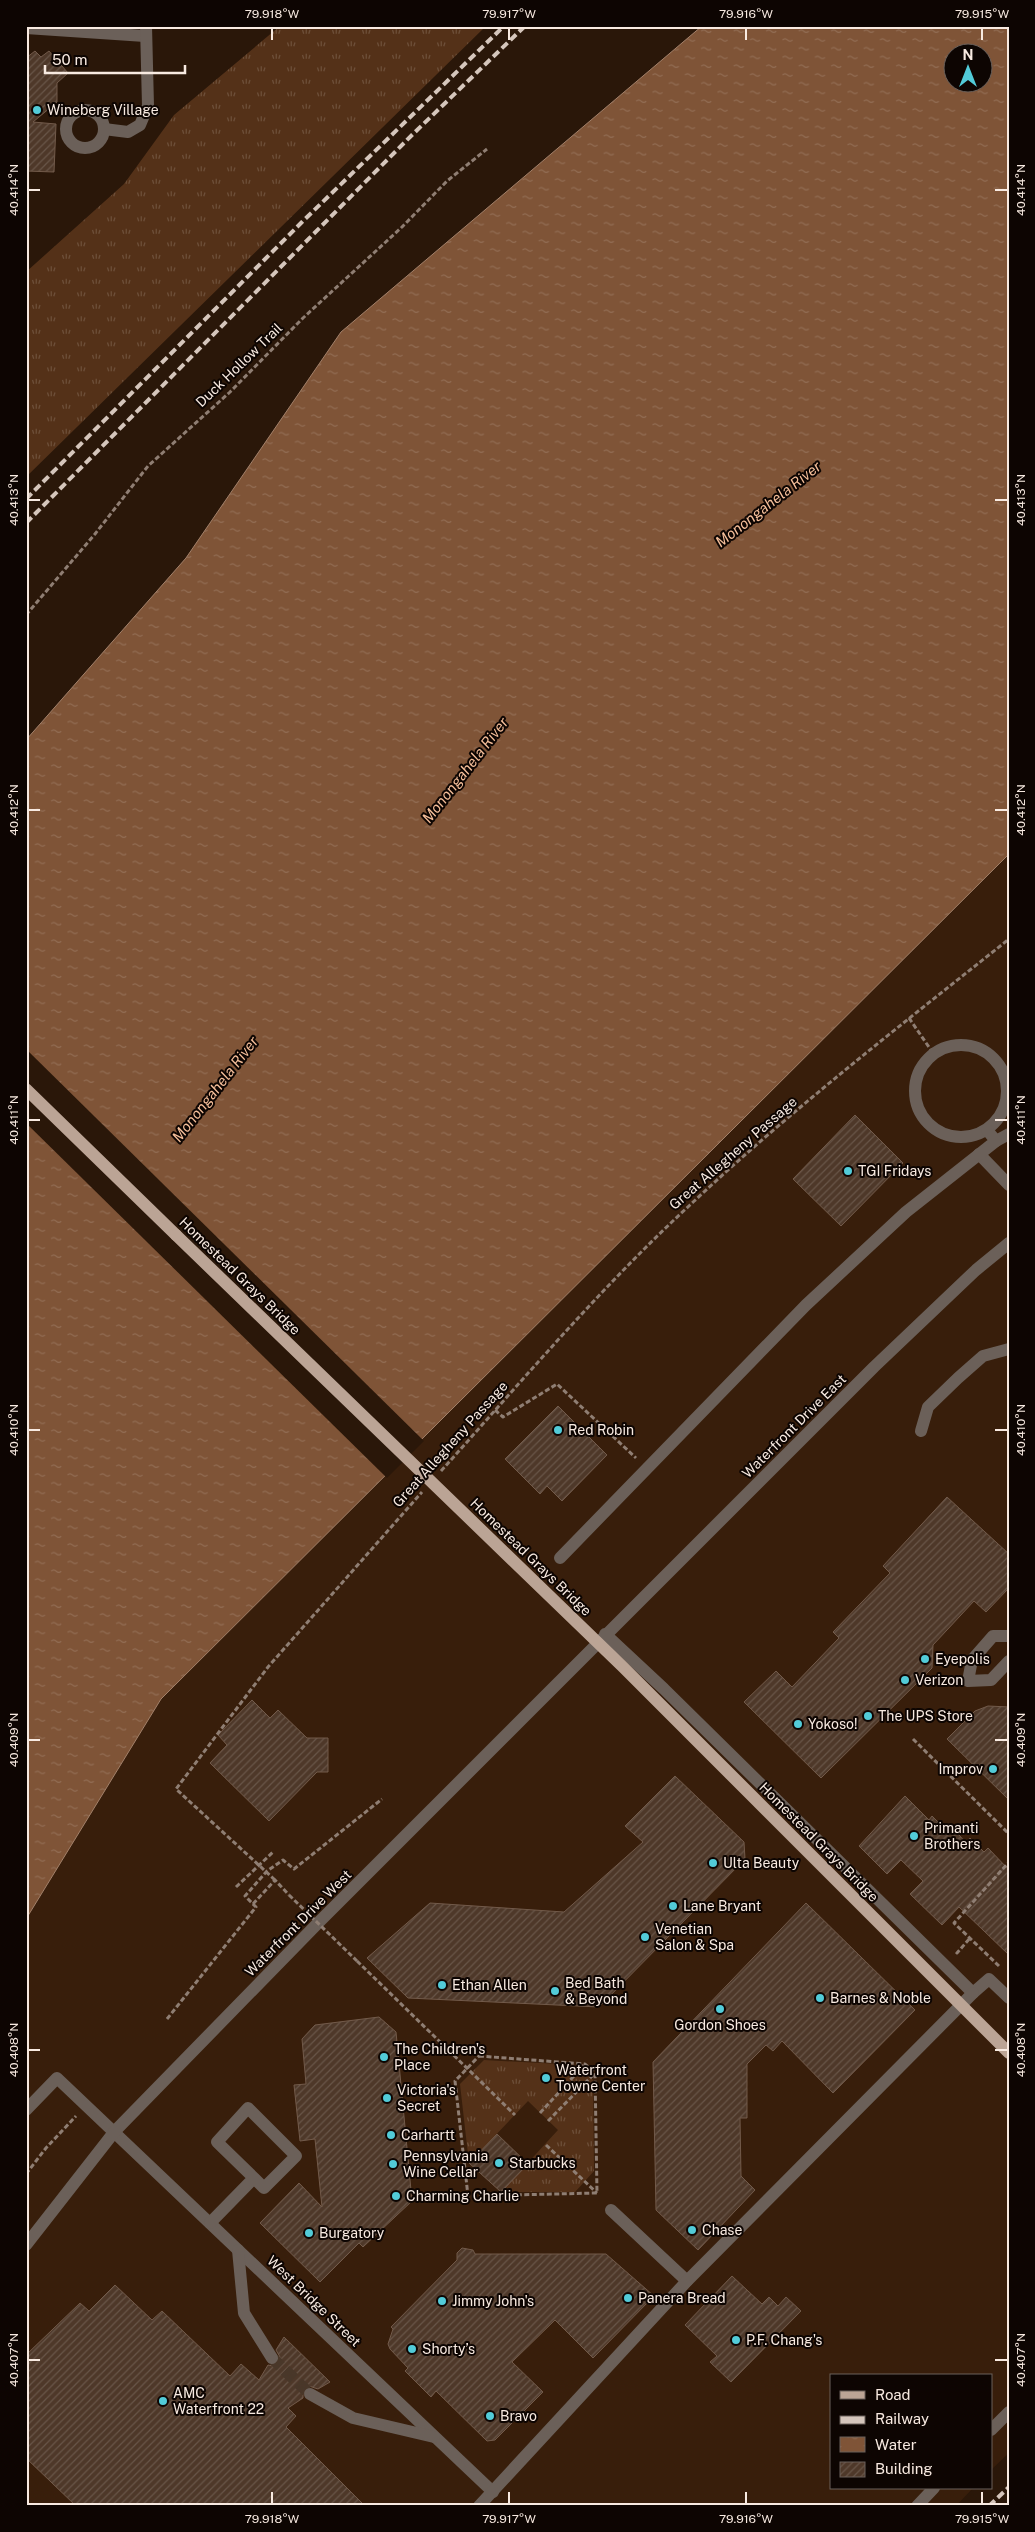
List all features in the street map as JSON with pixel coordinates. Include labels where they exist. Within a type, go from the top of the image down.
[{"type":"main road","name":"Homestead Grays Bridge","points":[[26,1090],[616,1661],[1009,2053]]},
{"type":"street","points":[[26,28],[146,31],[148,106],[140,125],[128,132],[104,129]]},
{"type":"street","points":[[962,1044],[990,1053],[1007,1077],[1006,1107],[987,1130],[964,1138],[940,1133],[922,1118],[914,1095],[918,1071],[933,1052],[962,1044]]},
{"type":"street","points":[[987,1130],[996,1142]]},
{"type":"street","points":[[560,1558],[813,1299],[906,1212],[979,1154],[1009,1134]]},
{"type":"street","points":[[979,1154],[1009,1185]]},
{"type":"street","name":"Waterfront Drive East","points":[[605,1634],[874,1367],[976,1270],[1009,1243]]},
{"type":"street","points":[[921,1431],[928,1407],[958,1378],[983,1356],[1009,1349]]},
{"type":"street","points":[[605,1634],[664,1688],[973,1994]]},
{"type":"street","name":"Waterfront Drive West","points":[[26,2245],[115,2131],[605,1634]]},
{"type":"street","points":[[1009,1636],[993,1636],[972,1660],[968,1681],[991,1680],[1009,1661]]},
{"type":"street","points":[[479,2506],[687,2281],[973,1994],[989,1979],[1009,1998]]},
{"type":"street","name":"West Bridge Street","points":[[26,2110],[57,2078],[115,2131],[493,2492]]},
{"type":"street","points":[[248,2108],[296,2156],[264,2188],[254,2178],[216,2142],[248,2108]]},
{"type":"street","points":[[210,2223],[254,2178]]},
{"type":"street","points":[[612,2210],[687,2281]]},
{"type":"street","points":[[238,2250],[244,2313],[272,2358]]},
{"type":"street","points":[[310,2394],[353,2418],[435,2438]]},
{"type":"street","points":[[992,2429],[1009,2412]]},
{"type":"street","points":[[917,2506],[932,2490]]},
{"type":"path","name":"Duck Hollow Trail","points":[[26,615],[95,534],[148,466],[230,392],[303,318],[402,226],[447,181],[487,149]]},
{"type":"path","name":"Great Allegheny Passage","points":[[438,1474],[638,1255],[690,1205],[768,1135],[1009,939]]},
{"type":"path","points":[[910,1018],[933,1052]]},
{"type":"path","points":[[495,1410],[503,1417],[557,1384],[647,1468]]},
{"type":"path","name":"Great Allegheny Passage","points":[[425,1489],[268,1667],[176,1789],[267,1871],[289,1895],[515,2115]]},
{"type":"path","points":[[913,1739],[1009,1834]]},
{"type":"path","points":[[166,2019],[256,1907],[245,1896],[267,1871],[283,1860],[294,1869],[382,1798]]},
{"type":"path","points":[[236,1887],[258,1863],[273,1852]]},
{"type":"path","points":[[1002,1968],[954,1923],[1009,1862]]},
{"type":"path","points":[[253,1904],[275,1880]]},
{"type":"path","points":[[950,1947],[957,1953],[970,1938]]},
{"type":"path","points":[[479,2056],[585,2064],[595,2073],[598,2193],[468,2196],[455,2081],[479,2056]]},
{"type":"path","points":[[540,2112],[585,2064]]},
{"type":"path","points":[[548,2121],[595,2073]]},
{"type":"path","points":[[26,2174],[46,2148],[70,2125]]},
{"type":"path","points":[[546,2145],[598,2193]]},
{"type":"shaded area","points":[[1009,854],[1009,2453],[992,2469],[992,2374],[830,2374],[830,2490],[971,2490],[956,2506],[26,2506],[26,1919],[161,1699]]},
{"type":"green space","points":[[280,26],[486,26],[26,477],[26,272],[124,184],[174,115]]},
{"type":"green space","points":[[484,2060],[578,2065],[593,2080],[594,2171],[575,2192],[501,2192],[558,2130],[528,2101],[469,2163],[460,2084]]},
{"type":"water","name":"Monongahela River","points":[[702,26],[1009,26],[1009,854],[161,1699],[26,1919],[26,740],[186,558],[341,332]]},
{"type":"pier","points":[[26,1049],[424,1441],[387,1478],[26,1123]]},
{"type":"building","name":"Wineberg Village","points":[[35,51],[41,57],[49,51],[68,73],[57,83],[57,102],[33,122],[56,124],[54,172],[26,171],[26,58]]},
{"type":"building","name":"TGI Fridays","points":[[855,1115],[903,1163],[841,1226],[793,1179]]},
{"type":"building","name":"Red Robin","points":[[558,1406],[607,1455],[562,1501],[547,1486],[540,1494],[505,1459]]},
{"type":"building","points":[[947,1497],[1009,1554],[1009,1588],[986,1612],[974,1601],[933,1645],[932,1668],[821,1778],[744,1702],[776,1671],[792,1687],[839,1638],[833,1632],[890,1573],[883,1566]]},
{"type":"building","points":[[252,1700],[270,1718],[278,1710],[307,1738],[328,1738],[328,1772],[317,1772],[269,1821],[210,1763],[227,1745],[218,1735]]},
{"type":"building","name":"Improv","points":[[988,1706],[1009,1707],[1009,1800],[947,1739],[975,1711]]},
{"type":"building","points":[[675,1776],[744,1842],[745,1859],[599,2007],[408,1998],[367,1958],[430,1903],[564,1912],[643,1842],[625,1826]]},
{"type":"building","points":[[905,1796],[929,1820],[932,1816],[949,1833],[954,1829],[966,1843],[970,1838],[984,1852],[988,1848],[1009,1870],[1009,1955],[959,1907],[942,1925],[910,1894],[923,1881],[901,1860],[887,1874],[859,1846]]},
{"type":"building","points":[[806,1903],[915,2010],[833,2093],[782,2041],[773,2051],[766,2045],[747,2064],[747,2118],[740,2118],[741,2176],[755,2190],[698,2250],[656,2210],[653,2062]]},
{"type":"building","points":[[379,2017],[396,2032],[412,2201],[363,2247],[359,2243],[320,2282],[260,2223],[299,2183],[322,2207],[315,2139],[300,2141],[294,2085],[306,2084],[302,2039],[315,2025]]},
{"type":"building","name":"Starbucks","points":[[497,2134],[528,2164],[501,2192],[469,2163]]},
{"type":"building","points":[[462,2248],[473,2250],[475,2254],[606,2254],[654,2296],[593,2358],[555,2320],[512,2362],[543,2392],[495,2440],[487,2441],[436,2391],[431,2397],[405,2371],[408,2368],[390,2349],[388,2344],[393,2329],[391,2327],[457,2260],[457,2253]]},
{"type":"building","name":"P.F. Chang's","points":[[732,2276],[762,2304],[769,2297],[778,2306],[786,2297],[801,2311],[731,2382],[710,2362],[717,2356],[685,2325]]},
{"type":"building","name":"AMC Waterfront 22","points":[[115,2285],[152,2320],[162,2311],[230,2376],[241,2364],[259,2380],[268,2365],[273,2366],[279,2362],[280,2357],[276,2350],[284,2337],[330,2382],[318,2389],[309,2386],[303,2390],[303,2398],[288,2408],[296,2416],[286,2427],[365,2506],[76,2506],[26,2458],[26,2355],[80,2303],[89,2311]]},
{"type":"tunnel","points":[[272,2358],[310,2394]]},
{"type":"railway","points":[[26,499],[302,222],[504,26]]},
{"type":"railway","points":[[26,523],[412,135],[525,26]]},
{"type":"railway","points":[[989,2506],[1009,2487]]},
{"type":"place","name":"Wineberg Village","points":[[37,110]]},
{"type":"place","name":"TGI Fridays","points":[[848,1171]]},
{"type":"place","name":"Red Robin","points":[[558,1430]]},
{"type":"place","name":"Eyepolis","points":[[925,1659]]},
{"type":"place","name":"Verizon","points":[[905,1680]]},
{"type":"place","name":"The UPS Store","points":[[868,1716]]},
{"type":"place","name":"Yokoso!","points":[[798,1724]]},
{"type":"place","name":"Improv","points":[[993,1769]]},
{"type":"place","name":"Primanti Brothers","points":[[914,1836]]},
{"type":"place","name":"Ulta Beauty","points":[[713,1863]]},
{"type":"place","name":"Lane Bryant","points":[[673,1906]]},
{"type":"place","name":"Venetian Salon & Spa","points":[[645,1937]]},
{"type":"place","name":"Ethan Allen","points":[[442,1985]]},
{"type":"place","name":"Bed Bath & Beyond","points":[[555,1991]]},
{"type":"place","name":"Barnes & Noble","points":[[820,1998]]},
{"type":"place","name":"Gordon Shoes","points":[[720,2009]]},
{"type":"place","name":"The Children's Place","points":[[384,2057]]},
{"type":"place","name":"Waterfront Towne Center","points":[[546,2078]]},
{"type":"place","name":"Victoria's Secret","points":[[387,2098]]},
{"type":"place","name":"Carhartt","points":[[391,2135]]},
{"type":"place","name":"Starbucks","points":[[499,2163]]},
{"type":"place","name":"Pennsylvania Wine Cellar","points":[[393,2164]]},
{"type":"place","name":"Charming Charlie","points":[[396,2196]]},
{"type":"place","name":"Chase","points":[[692,2230]]},
{"type":"place","name":"Burgatory","points":[[309,2233]]},
{"type":"place","name":"Panera Bread","points":[[628,2298]]},
{"type":"place","name":"Jimmy John's","points":[[442,2301]]},
{"type":"place","name":"P.F. Chang's","points":[[736,2340]]},
{"type":"place","name":"Shorty’s","points":[[412,2349]]},
{"type":"place","name":"AMC Waterfront 22","points":[[163,2401]]},
{"type":"place","name":"Bravo","points":[[490,2416]]}]
